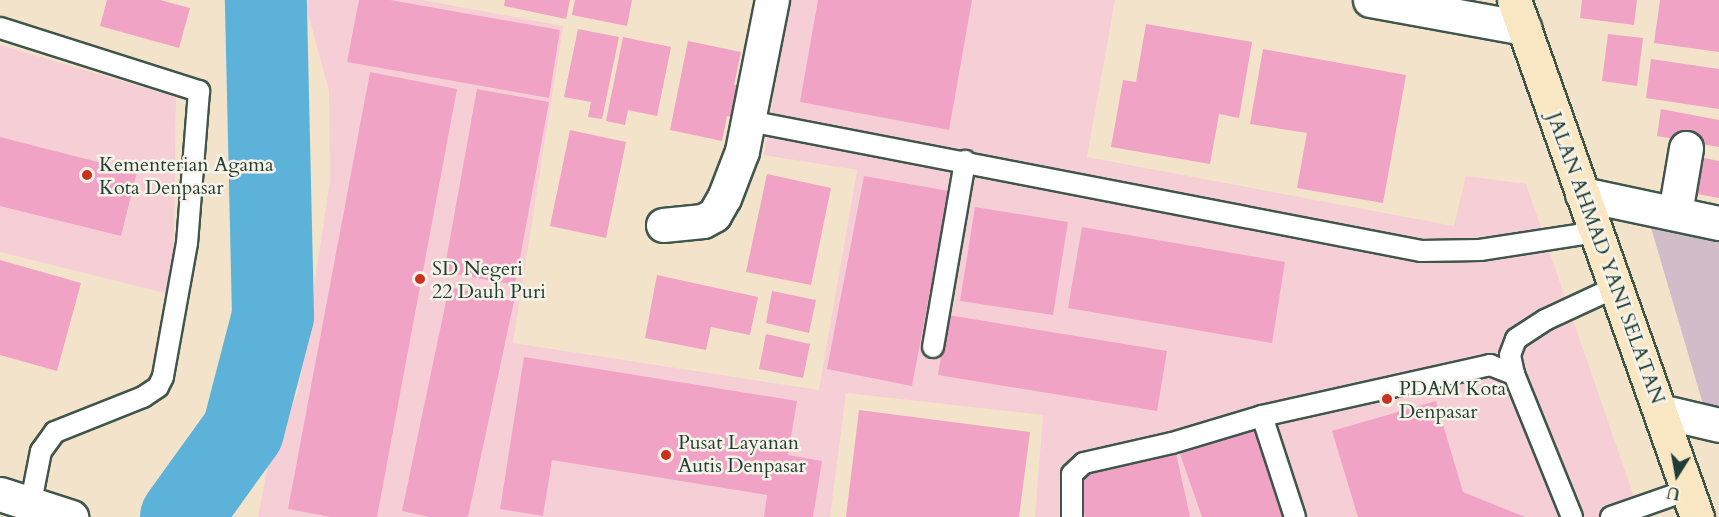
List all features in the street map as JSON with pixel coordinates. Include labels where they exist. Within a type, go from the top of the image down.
[{"type":"main road","name":"JALAN AHMAD YANI SELATAN","points":[[1519,14],[1693,503]]},
{"type":"street","points":[[663,225],[703,221],[714,215],[742,151],[772,0]]},
{"type":"street","points":[[1370,0],[1519,14]]},
{"type":"street","points":[[1676,213],[1686,148]]},
{"type":"street","points":[[1582,194],[1719,223]]},
{"type":"street","points":[[1660,411],[1719,425]]},
{"type":"street","points":[[0,494],[31,502],[71,517]]},
{"type":"lane","points":[[0,28],[199,91],[187,243],[163,377],[158,387],[143,397],[55,432],[41,451],[31,502]]},
{"type":"lane","points":[[749,121],[1421,251],[1480,250],[1596,232]]},
{"type":"lane","points":[[933,347],[965,161]]},
{"type":"lane","points":[[1572,517],[1514,374],[1510,355],[1516,339],[1545,320],[1616,287]]},
{"type":"lane","points":[[1072,517],[1072,474],[1078,466],[1262,416],[1490,365],[1514,374]]},
{"type":"lane","points":[[1262,416],[1295,517]]},
{"type":"lane","points":[[1611,517],[1693,503]]},
{"type":"shaded area","points":[[308,0],[423,0],[563,26],[513,343],[819,390],[857,170],[764,155],[789,0],[1115,0],[1087,157],[1454,226],[1466,176],[1526,184],[1641,517],[1035,517],[1043,415],[846,393],[830,517],[258,517],[270,454],[298,392],[330,181],[329,91],[307,10]]},
{"type":"shaded area","name":"Kementerian Agama Kota Denpasar","points":[[0,45],[176,97],[173,295],[0,252]]},
{"type":"shaded area","points":[[1649,221],[1719,237],[1719,415],[1705,411]]},
{"type":"building","points":[[107,0],[160,0],[190,8],[179,48],[100,26]]},
{"type":"building","points":[[359,0],[390,0],[560,30],[549,98],[347,62]]},
{"type":"building","points":[[505,0],[570,0],[566,19],[504,6]]},
{"type":"building","points":[[575,0],[632,0],[627,26],[572,15]]},
{"type":"building","points":[[818,0],[972,0],[949,130],[800,102]]},
{"type":"building","points":[[1582,0],[1637,0],[1634,25],[1580,18]]},
{"type":"building","points":[[1660,0],[1719,0],[1719,52],[1654,43]]},
{"type":"building","points":[[1146,24],[1252,42],[1239,118],[1219,114],[1210,164],[1111,147],[1123,80],[1136,82]]},
{"type":"building","points":[[578,29],[619,37],[602,119],[588,117],[591,102],[564,97]]},
{"type":"building","points":[[1608,34],[1643,38],[1637,86],[1602,81]]},
{"type":"building","points":[[623,37],[671,47],[657,116],[628,110],[625,125],[606,121]]},
{"type":"building","points":[[688,41],[741,52],[734,85],[740,86],[733,117],[727,116],[722,141],[670,130]]},
{"type":"building","points":[[1263,49],[1406,75],[1383,203],[1297,188],[1307,133],[1250,124]]},
{"type":"building","points":[[1651,59],[1719,69],[1719,109],[1646,98]]},
{"type":"building","points":[[370,72],[457,89],[377,517],[331,517],[288,509]]},
{"type":"building","points":[[477,89],[549,102],[515,285],[444,272]]},
{"type":"building","points":[[1661,109],[1719,120],[1719,147],[1657,136]]},
{"type":"building","points":[[570,130],[626,142],[606,238],[550,226]]},
{"type":"building","points":[[0,137],[137,172],[121,236],[0,206]]},
{"type":"building","points":[[1688,155],[1719,161],[1719,198],[1681,191]]},
{"type":"building","points":[[767,174],[831,188],[811,285],[746,272]]},
{"type":"building","points":[[864,176],[949,191],[912,386],[827,369]]},
{"type":"building","points":[[975,207],[1068,222],[1053,315],[960,301]]},
{"type":"building","points":[[1082,227],[1285,262],[1272,343],[1068,308]]},
{"type":"building","points":[[0,260],[81,283],[57,371],[0,355]]},
{"type":"building","points":[[657,275],[758,297],[750,335],[711,327],[706,350],[645,338]]},
{"type":"building","points":[[449,287],[514,301],[468,517],[430,517],[402,511]]},
{"type":"building","points":[[772,291],[816,300],[809,333],[766,323]]},
{"type":"building","points":[[948,315],[1167,351],[1157,411],[938,375]]},
{"type":"building","points":[[766,334],[810,344],[803,378],[759,369]]},
{"type":"building","name":"Pusat Layanan Autis Denpasar","points":[[524,357],[797,401],[788,455],[822,461],[813,517],[764,517],[767,495],[552,460],[543,516],[500,509]]},
{"type":"building","points":[[1436,401],[1463,492],[1525,517],[1358,517],[1332,431]]},
{"type":"building","points":[[859,410],[1030,432],[1019,517],[846,517]]},
{"type":"building","points":[[1255,425],[1288,517],[1202,517],[1179,451]]},
{"type":"building","points":[[1176,453],[1190,517],[1085,517],[1076,474]]},
{"type":"waterway","points":[[181,517],[243,431],[273,316],[266,0]]},
{"type":"place","name":"Kementerian Agama Kota Denpasar","points":[[87,175]]},
{"type":"place","name":"SD Negeri 22 Dauh Puri","points":[[420,279]]},
{"type":"place","name":"PDAM Kota Denpasar","points":[[1387,399]]},
{"type":"place","name":"Pusat Layanan Autis Denpasar","points":[[666,455]]}]
